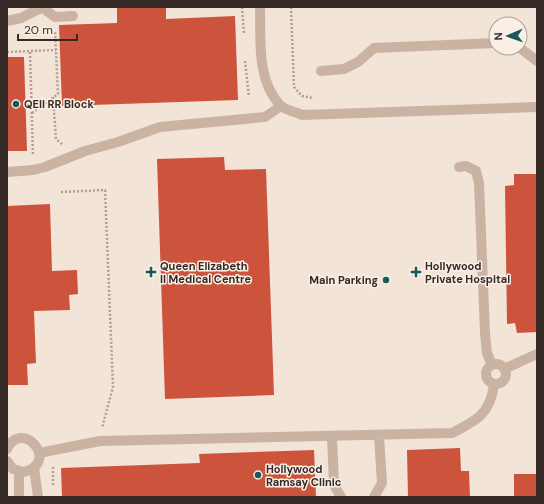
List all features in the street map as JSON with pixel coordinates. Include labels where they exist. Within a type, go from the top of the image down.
[{"type":"lane","points":[[7,21],[21,18],[43,7],[55,17],[73,16]]},
{"type":"lane","points":[[260,7],[261,65],[269,89],[281,106],[302,115],[537,107]]},
{"type":"lane","points":[[321,71],[344,69],[358,62],[374,48],[488,42]]},
{"type":"lane","points":[[528,54],[537,61]]},
{"type":"lane","points":[[7,172],[33,170],[60,162],[85,151],[160,127],[265,117],[281,106]]},
{"type":"lane","points":[[459,167],[466,166],[476,171],[479,183],[485,333],[487,353],[492,365]]},
{"type":"lane","points":[[504,369],[536,357]]},
{"type":"lane","points":[[497,364],[504,369],[506,374],[505,379],[499,384],[489,382],[486,376],[487,370],[492,365],[497,364]]},
{"type":"lane","points":[[39,453],[103,441],[379,436],[452,433],[474,423],[487,409],[494,384]]},
{"type":"lane","points":[[374,497],[382,483],[379,436]]},
{"type":"lane","points":[[332,437],[334,485],[340,497]]},
{"type":"lane","points":[[7,449],[15,440],[25,438],[35,444],[39,453],[38,464],[34,468],[24,472],[19,472],[13,469],[7,461]]},
{"type":"lane","points":[[34,468],[38,497]]},
{"type":"lane","points":[[19,472],[19,497]]},
{"type":"path","points":[[291,7],[294,87],[302,96],[320,98]]},
{"type":"path","points":[[31,113],[58,94],[55,17]]},
{"type":"path","points":[[7,52],[56,50]]},
{"type":"path","points":[[30,52],[33,170]]},
{"type":"path","points":[[53,97],[56,139],[68,146]]},
{"type":"path","points":[[61,192],[106,190],[113,387],[102,425],[103,441]]},
{"type":"path","points":[[53,491],[54,466],[58,462]]},
{"type":"building","points":[[117,7],[166,7],[166,19],[235,16],[238,100],[62,106],[59,25],[117,23]]},
{"type":"building","name":"QEII RR Block","points":[[7,57],[24,57],[27,151],[7,151]]},
{"type":"building","points":[[224,157],[225,170],[266,169],[274,395],[165,399],[157,159]]},
{"type":"building","points":[[514,174],[537,174],[537,332],[517,333],[515,323],[507,324],[505,186],[514,185]]},
{"type":"building","points":[[50,204],[52,271],[77,270],[78,294],[69,295],[70,310],[34,311],[36,363],[27,364],[28,385],[7,385],[7,206]]},
{"type":"building","points":[[460,448],[461,471],[469,471],[470,497],[408,497],[407,450]]},
{"type":"building","points":[[314,450],[316,497],[62,497],[61,468],[200,463],[199,454]]},
{"type":"building","points":[[514,474],[537,474],[537,497],[514,497]]},
{"type":"place","name":"QEII RR Block","points":[[16,104]]},
{"type":"place","name":"Queen Elizabeth II Medical Centre","points":[[151,272]]},
{"type":"place","name":"Hollywood Private Hospital","points":[[416,272]]},
{"type":"place","name":"Main Parking","points":[[386,280]]},
{"type":"place","name":"Hollywood Ramsay Clinic","points":[[258,475]]}]
